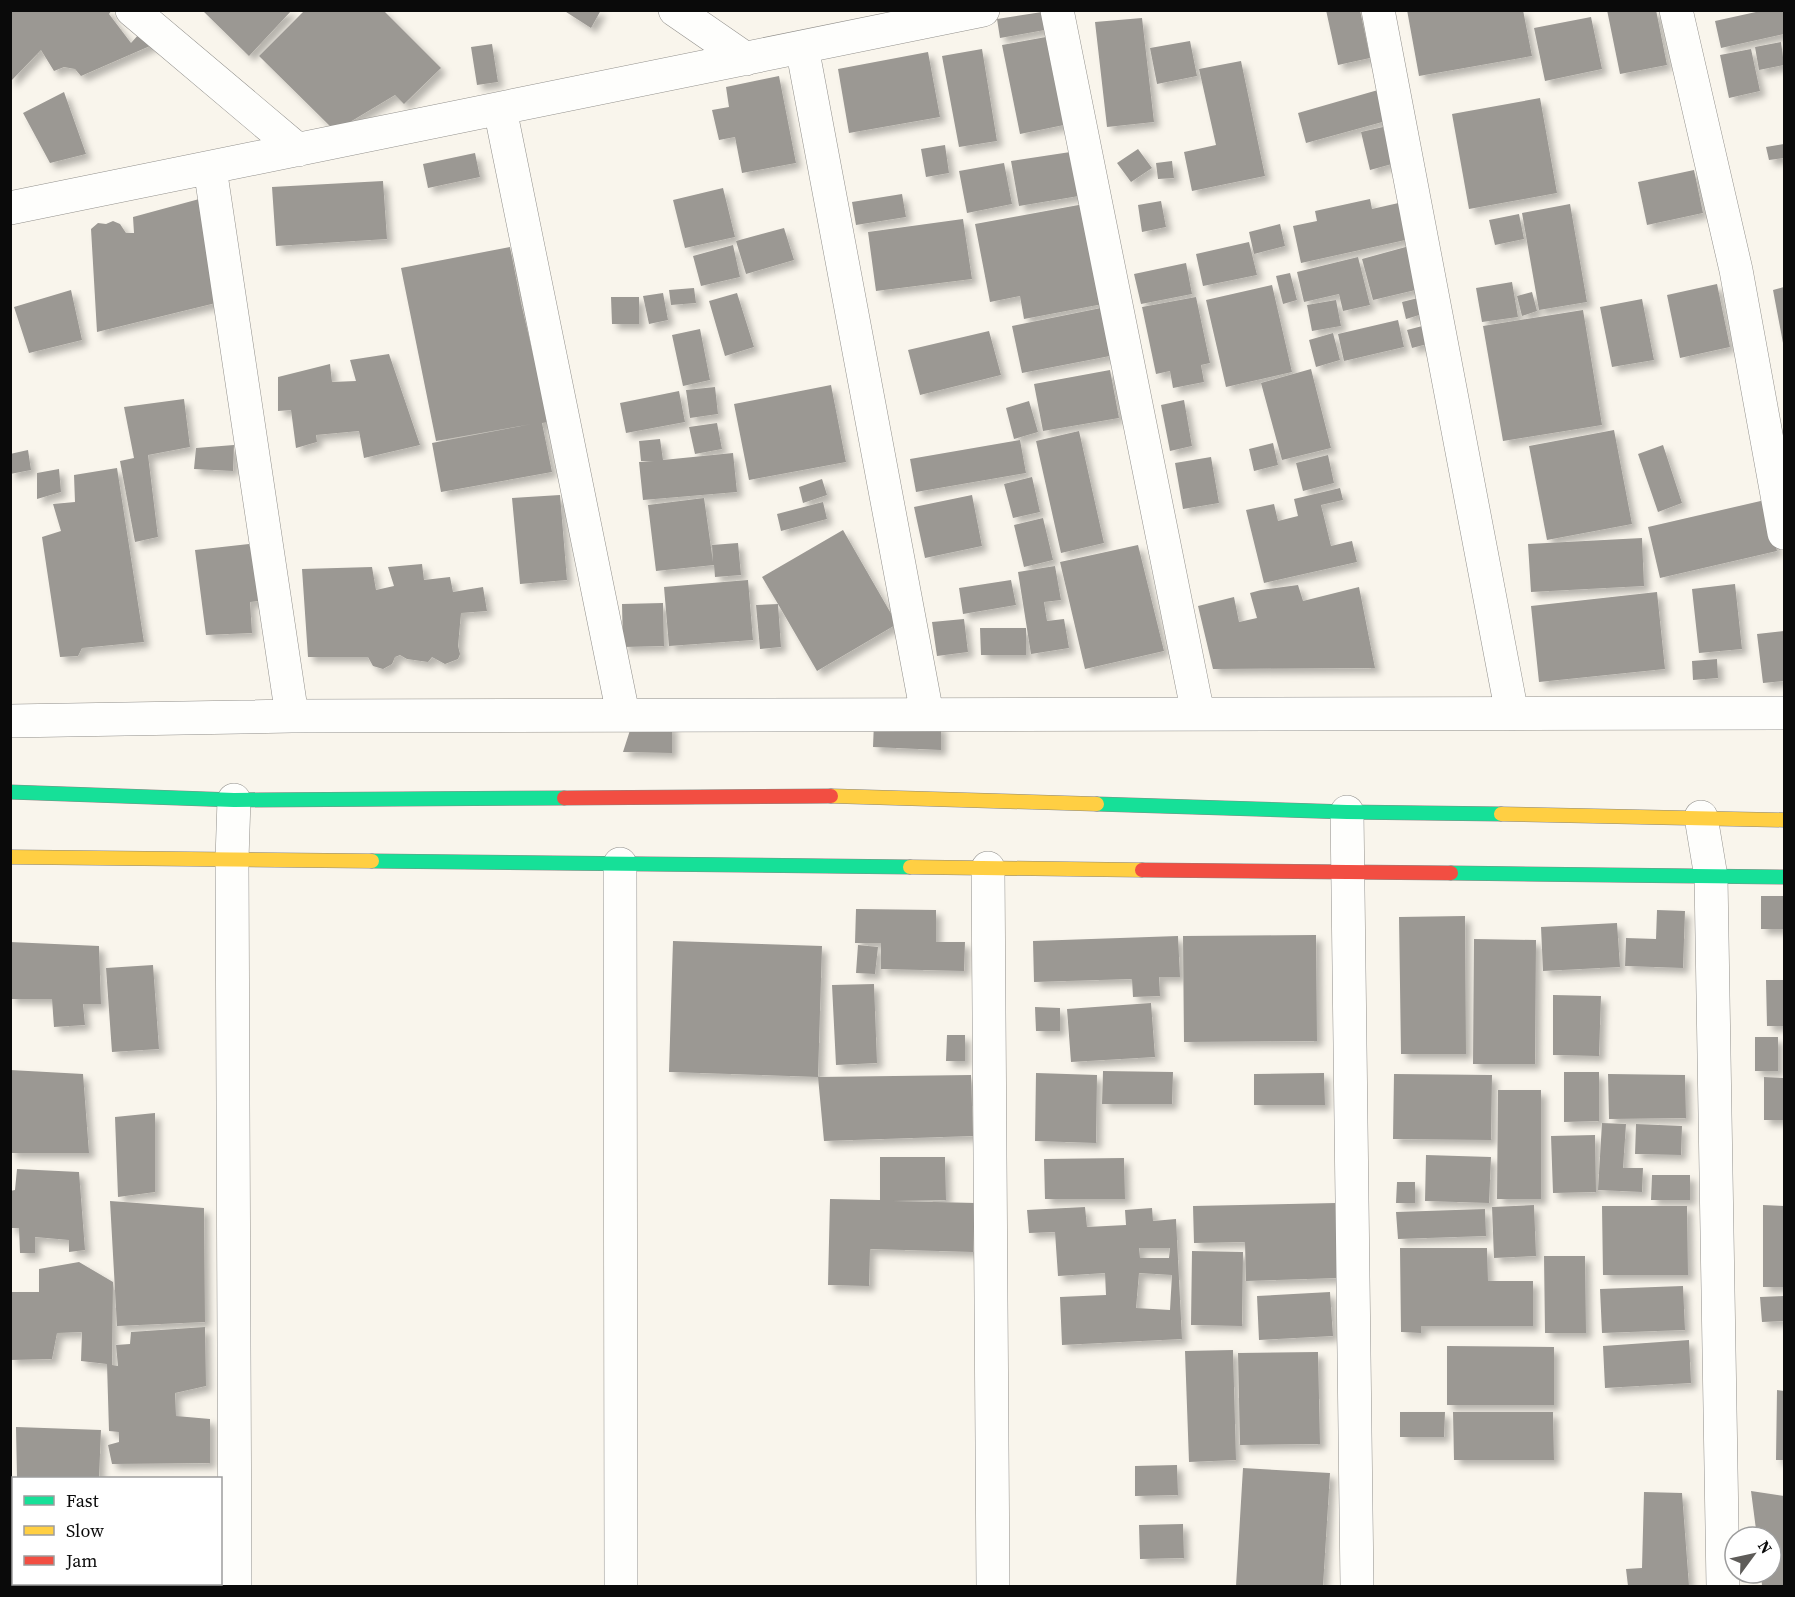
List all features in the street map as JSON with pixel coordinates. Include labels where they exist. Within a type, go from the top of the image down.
[{"type":"street","points":[[132,10],[298,150]]},
{"type":"street","points":[[675,10],[746,59]]},
{"type":"street","points":[[10,208],[983,10]]},
{"type":"street","points":[[1057,10],[1198,714]]},
{"type":"street","points":[[1378,10],[1512,714]]},
{"type":"street","points":[[1676,10],[1737,270],[1785,533]]},
{"type":"street","points":[[802,47],[927,714]]},
{"type":"street","points":[[500,109],[623,714]]},
{"type":"street","points":[[210,168],[292,716]]},
{"type":"street","points":[[10,721],[623,714],[1785,713]]},
{"type":"street","points":[[10,792],[234,800],[818,796],[1347,812],[1785,820]]},
{"type":"street","points":[[234,800],[232,859],[235,1587]]},
{"type":"street","points":[[1347,812],[1357,1587]]},
{"type":"street","points":[[1701,817],[1711,876],[1723,1587]]},
{"type":"street","points":[[10,856],[1785,877]]},
{"type":"street","points":[[620,864],[621,1587]]},
{"type":"street","points":[[988,868],[993,1587]]},
{"type":"building","points":[[10,10],[112,10],[109,14],[131,43],[148,24],[166,39],[81,76],[75,69],[64,67],[54,71],[41,50],[10,82]]},
{"type":"building","points":[[202,10],[292,10],[249,56]]},
{"type":"building","points":[[305,10],[383,10],[441,68],[404,104],[395,95],[335,131],[259,56]]},
{"type":"building","points":[[563,10],[601,10],[591,28]]},
{"type":"building","points":[[1326,10],[1360,10],[1370,58],[1338,65]]},
{"type":"building","points":[[1407,10],[1523,10],[1532,56],[1419,76]]},
{"type":"building","points":[[1607,10],[1656,10],[1667,65],[1620,74]]},
{"type":"building","points":[[1765,10],[1784,10],[1784,34],[1721,48],[1715,21]]},
{"type":"building","points":[[1042,12],[1045,30],[1000,38],[997,19]]},
{"type":"building","points":[[1591,17],[1602,69],[1545,81],[1534,28]]},
{"type":"building","points":[[1142,18],[1154,122],[1107,127],[1095,22]]},
{"type":"building","points":[[1046,37],[1064,125],[1020,134],[1002,45]]},
{"type":"building","points":[[1190,41],[1197,76],[1157,84],[1150,48]]},
{"type":"building","points":[[1781,42],[1784,65],[1759,70],[1755,47]]},
{"type":"building","points":[[492,44],[498,82],[477,85],[471,47]]},
{"type":"building","points":[[982,49],[997,141],[959,147],[942,56]]},
{"type":"building","points":[[1751,49],[1760,91],[1729,98],[1720,55]]},
{"type":"building","points":[[928,52],[940,117],[849,133],[838,69]]},
{"type":"building","points":[[1241,61],[1265,176],[1192,191],[1184,152],[1216,145],[1199,69]]},
{"type":"building","points":[[779,76],[796,163],[742,173],[735,137],[719,140],[712,110],[729,107],[726,87]]},
{"type":"building","points":[[1378,90],[1386,121],[1306,143],[1298,113]]},
{"type":"building","points":[[64,92],[86,154],[50,163],[23,113]]},
{"type":"building","points":[[1540,98],[1557,193],[1469,209],[1452,114]]},
{"type":"building","points":[[1383,127],[1392,164],[1370,170],[1361,132]]},
{"type":"building","points":[[1784,144],[1784,158],[1769,160],[1766,147]]},
{"type":"building","points":[[945,145],[949,173],[926,177],[921,149]]},
{"type":"building","points":[[1138,149],[1152,168],[1131,182],[1117,163]]},
{"type":"building","points":[[1077,151],[1085,195],[1019,206],[1011,161]]},
{"type":"building","points":[[475,153],[480,177],[428,188],[423,164]]},
{"type":"building","points":[[1172,161],[1174,178],[1158,179],[1156,163]]},
{"type":"building","points":[[1004,163],[1012,204],[967,213],[959,171]]},
{"type":"building","points":[[1694,170],[1703,213],[1647,225],[1638,182]]},
{"type":"building","points":[[383,181],[387,239],[276,246],[272,187]]},
{"type":"building","points":[[723,188],[735,237],[685,248],[673,200]]},
{"type":"building","points":[[902,194],[906,217],[856,225],[852,202]]},
{"type":"building","points":[[214,195],[224,301],[97,332],[91,229],[98,223],[106,224],[113,221],[120,224],[126,233],[134,233],[133,217]]},
{"type":"building","points":[[1370,199],[1372,209],[1403,202],[1410,239],[1301,263],[1293,226],[1317,221],[1315,211]]},
{"type":"building","points":[[1161,201],[1166,227],[1142,232],[1138,205]]},
{"type":"building","points":[[1084,204],[1103,304],[1024,319],[1020,296],[990,302],[975,224]]},
{"type":"building","points":[[1570,204],[1587,302],[1539,310],[1522,213]]},
{"type":"building","points":[[1519,214],[1524,239],[1495,245],[1489,220]]},
{"type":"building","points":[[963,219],[972,279],[876,291],[868,232]]},
{"type":"building","points":[[1280,224],[1285,246],[1254,254],[1249,232]]},
{"type":"building","points":[[784,228],[794,260],[746,274],[736,241]]},
{"type":"building","points":[[1249,242],[1257,275],[1203,286],[1196,254]]},
{"type":"building","points":[[733,245],[740,277],[701,286],[693,256]]},
{"type":"building","points":[[1413,245],[1424,288],[1373,300],[1362,259]]},
{"type":"building","points":[[510,247],[549,422],[542,423],[552,472],[441,492],[432,443],[532,424],[436,441],[401,268]]},
{"type":"building","points":[[1358,257],[1370,305],[1343,311],[1339,294],[1304,302],[1297,272]]},
{"type":"building","points":[[1186,263],[1192,294],[1141,304],[1134,274]]},
{"type":"building","points":[[1290,273],[1297,300],[1283,304],[1276,276]]},
{"type":"building","points":[[1512,282],[1518,317],[1482,322],[1476,288]]},
{"type":"building","points":[[1717,284],[1730,347],[1680,358],[1667,295]]},
{"type":"building","points":[[1272,285],[1292,372],[1226,387],[1206,300]]},
{"type":"building","points":[[1784,287],[1784,343],[1783,343],[1773,290]]},
{"type":"building","points":[[694,288],[696,303],[671,305],[669,290]]},
{"type":"building","points":[[71,290],[82,340],[29,353],[14,307]]},
{"type":"building","points":[[1532,292],[1537,311],[1522,316],[1517,296]]},
{"type":"building","points":[[663,293],[668,320],[649,324],[643,296]]},
{"type":"building","points":[[737,293],[754,347],[725,356],[709,301]]},
{"type":"building","points":[[611,297],[639,297],[639,324],[612,324]]},
{"type":"building","points":[[1196,297],[1210,363],[1201,365],[1204,382],[1173,388],[1170,371],[1156,374],[1142,307]]},
{"type":"building","points":[[1422,297],[1426,313],[1406,319],[1402,302]]},
{"type":"building","points":[[1642,299],[1654,360],[1612,367],[1600,307]]},
{"type":"building","points":[[1336,300],[1341,326],[1312,331],[1307,305]]},
{"type":"building","points":[[1101,308],[1110,356],[1022,373],[1012,326]]},
{"type":"building","points":[[1583,310],[1602,425],[1503,441],[1483,326]]},
{"type":"building","points":[[1398,320],[1404,347],[1344,361],[1338,334]]},
{"type":"building","points":[[1430,324],[1435,342],[1412,348],[1407,330]]},
{"type":"building","points":[[700,329],[710,380],[683,386],[672,335]]},
{"type":"building","points":[[989,331],[1001,375],[920,395],[908,350]]},
{"type":"building","points":[[1333,333],[1340,360],[1316,367],[1309,340]]},
{"type":"building","points":[[389,354],[420,445],[364,458],[359,431],[316,435],[317,442],[296,448],[291,410],[278,411],[278,377],[330,364],[332,382],[356,381],[350,360]]},
{"type":"building","points":[[1311,369],[1331,448],[1282,460],[1261,383]]},
{"type":"building","points":[[1110,370],[1119,418],[1043,431],[1034,384]]},
{"type":"building","points":[[831,385],[846,462],[749,480],[734,404]]},
{"type":"building","points":[[715,387],[718,414],[690,418],[686,390]]},
{"type":"building","points":[[679,391],[685,422],[626,433],[620,403]]},
{"type":"building","points":[[184,399],[190,447],[148,455],[158,537],[135,542],[120,461],[134,458],[124,407]]},
{"type":"building","points":[[1184,400],[1192,446],[1170,451],[1161,405]]},
{"type":"building","points":[[1029,401],[1038,432],[1014,439],[1006,408]]},
{"type":"building","points":[[717,423],[722,449],[695,454],[689,427]]},
{"type":"building","points":[[1614,430],[1632,524],[1547,540],[1529,446]]},
{"type":"building","points":[[1079,431],[1104,543],[1061,553],[1036,441]]},
{"type":"building","points":[[660,439],[663,460],[733,453],[737,492],[643,500],[639,462],[654,461],[641,461],[639,441]]},
{"type":"building","points":[[1020,440],[1026,473],[916,492],[910,459]]},
{"type":"building","points":[[1273,443],[1278,465],[1254,471],[1249,449]]},
{"type":"building","points":[[234,445],[233,471],[194,469],[196,448]]},
{"type":"building","points":[[1663,445],[1682,503],[1658,512],[1638,454]]},
{"type":"building","points":[[28,450],[31,470],[10,474],[10,454]]},
{"type":"building","points":[[1328,455],[1334,483],[1303,491],[1296,463]]},
{"type":"building","points":[[1211,457],[1219,503],[1183,509],[1175,463]]},
{"type":"building","points":[[117,468],[144,642],[82,648],[78,656],[60,657],[42,537],[61,531],[53,504],[75,502],[74,475]]},
{"type":"building","points":[[59,469],[61,492],[37,499],[37,473]]},
{"type":"building","points":[[1032,477],[1040,512],[1013,518],[1004,484]]},
{"type":"building","points":[[822,479],[827,495],[803,503],[799,487]]},
{"type":"building","points":[[1340,488],[1343,500],[1321,505],[1331,546],[1352,541],[1357,562],[1264,583],[1246,510],[1274,504],[1278,521],[1298,516],[1294,499]]},
{"type":"building","points":[[560,495],[567,580],[520,584],[512,498]]},
{"type":"building","points":[[972,495],[982,546],[925,558],[914,507]]},
{"type":"building","points":[[704,498],[713,562],[712,545],[738,543],[741,575],[715,577],[714,565],[656,571],[648,505]]},
{"type":"building","points":[[1765,500],[1777,551],[1660,578],[1648,527]]},
{"type":"building","points":[[823,502],[827,519],[781,531],[777,514]]},
{"type":"building","points":[[1043,518],[1053,560],[1024,567],[1014,525]]},
{"type":"building","points":[[843,530],[897,624],[817,671],[762,577]]},
{"type":"building","points":[[1642,538],[1644,586],[1531,592],[1528,544]]},
{"type":"building","points":[[249,544],[266,600],[250,602],[252,633],[206,635],[195,550]]},
{"type":"building","points":[[1138,545],[1164,651],[1085,669],[1060,562]]},
{"type":"building","points":[[422,564],[424,580],[450,577],[453,592],[483,587],[487,611],[461,613],[458,659],[445,664],[432,657],[428,662],[407,659],[400,655],[395,657],[392,664],[383,669],[373,666],[368,657],[308,657],[302,569],[372,567],[376,590],[394,586],[388,567]]},
{"type":"building","points":[[1055,566],[1061,600],[1044,602],[1047,621],[1064,619],[1069,648],[1031,654],[1018,572]]},
{"type":"building","points":[[748,580],[753,640],[669,646],[664,587]]},
{"type":"building","points":[[1011,580],[1016,605],[963,614],[959,588]]},
{"type":"building","points":[[1735,584],[1742,649],[1699,653],[1692,589]]},
{"type":"building","points":[[1298,585],[1303,601],[1359,587],[1375,668],[1213,669],[1198,606],[1234,597],[1239,622],[1257,618],[1250,593]]},
{"type":"building","points":[[1657,592],[1665,669],[1539,682],[1531,606]]},
{"type":"building","points":[[663,603],[664,646],[623,647],[622,604]]},
{"type":"building","points":[[778,604],[781,647],[760,649],[756,605]]},
{"type":"building","points":[[964,619],[968,652],[937,656],[932,622]]},
{"type":"building","points":[[980,628],[1026,628],[1026,655],[981,655]]},
{"type":"building","points":[[1784,631],[1784,681],[1763,683],[1757,634]]},
{"type":"building","points":[[1717,659],[1718,678],[1693,680],[1692,661]]},
{"type":"building","points":[[874,722],[941,725],[941,750],[873,747]]},
{"type":"building","points":[[632,724],[672,724],[672,753],[623,752]]},
{"type":"building","points":[[1761,896],[1784,896],[1784,929],[1761,929]]},
{"type":"building","points":[[856,909],[936,910],[936,942],[965,942],[964,971],[881,969],[881,943],[855,943]]},
{"type":"building","points":[[1657,910],[1685,911],[1683,968],[1625,966],[1626,938],[1656,939]]},
{"type":"building","points":[[1465,916],[1466,1054],[1401,1054],[1399,917]]},
{"type":"building","points":[[1617,923],[1620,967],[1543,971],[1541,927]]},
{"type":"building","points":[[1316,935],[1317,1041],[1184,1042],[1183,936]]},
{"type":"building","points":[[1178,936],[1180,977],[1159,977],[1160,996],[1133,997],[1132,979],[1034,982],[1033,941]]},
{"type":"building","points":[[1474,939],[1536,940],[1535,1064],[1473,1064]]},
{"type":"building","points":[[673,941],[822,946],[818,1077],[669,1072]]},
{"type":"building","points":[[10,942],[99,946],[101,1004],[83,1004],[85,1025],[54,1027],[52,999],[10,999]]},
{"type":"building","points":[[858,945],[878,947],[875,974],[856,973]]},
{"type":"building","points":[[153,965],[159,1049],[112,1052],[106,968]]},
{"type":"building","points":[[1766,980],[1784,980],[1784,1026],[1767,1026]]},
{"type":"building","points":[[874,984],[877,1063],[836,1065],[832,985]]},
{"type":"building","points":[[1553,995],[1601,996],[1599,1056],[1553,1055]]},
{"type":"building","points":[[1151,1003],[1155,1057],[1071,1062],[1067,1009]]},
{"type":"building","points":[[1035,1007],[1060,1008],[1060,1031],[1036,1031]]},
{"type":"building","points":[[947,1035],[965,1035],[965,1061],[946,1061]]},
{"type":"building","points":[[1755,1037],[1778,1037],[1778,1071],[1755,1071]]},
{"type":"building","points":[[10,1070],[83,1074],[89,1153],[10,1153]]},
{"type":"building","points":[[1103,1071],[1173,1072],[1172,1104],[1102,1104]]},
{"type":"building","points":[[1564,1072],[1599,1072],[1599,1121],[1564,1122]]},
{"type":"building","points":[[1036,1073],[1097,1075],[1096,1143],[1035,1141]]},
{"type":"building","points":[[1324,1073],[1325,1105],[1254,1105],[1254,1074]]},
{"type":"building","points":[[1394,1074],[1492,1075],[1491,1140],[1393,1139]]},
{"type":"building","points":[[1608,1074],[1685,1075],[1686,1118],[1609,1119]]},
{"type":"building","points":[[971,1075],[973,1136],[824,1141],[818,1077]]},
{"type":"building","points":[[1764,1077],[1784,1078],[1784,1120],[1764,1120]]},
{"type":"building","points":[[1498,1090],[1541,1090],[1541,1199],[1497,1199]]},
{"type":"building","points":[[155,1113],[155,1192],[118,1197],[115,1117]]},
{"type":"building","points":[[1602,1123],[1626,1124],[1623,1168],[1643,1168],[1642,1192],[1598,1190]]},
{"type":"building","points":[[1636,1124],[1682,1126],[1681,1155],[1635,1154]]},
{"type":"building","points":[[1595,1135],[1596,1192],[1553,1193],[1551,1136]]},
{"type":"building","points":[[1426,1155],[1491,1157],[1489,1203],[1425,1201]]},
{"type":"building","points":[[880,1157],[945,1157],[946,1200],[893,1201],[975,1203],[973,1252],[870,1249],[869,1286],[828,1285],[830,1199],[880,1200]]},
{"type":"building","points":[[1124,1158],[1125,1199],[1045,1199],[1044,1159]]},
{"type":"building","points":[[17,1169],[79,1172],[85,1250],[69,1252],[69,1240],[35,1237],[35,1253],[20,1253],[19,1228],[10,1228],[10,1191],[15,1190]]},
{"type":"building","points":[[1652,1175],[1690,1175],[1690,1200],[1651,1200]]},
{"type":"building","points":[[1397,1182],[1415,1182],[1415,1203],[1396,1203]]},
{"type":"building","points":[[110,1201],[204,1208],[205,1322],[117,1326]]},
{"type":"building","points":[[1336,1203],[1338,1278],[1246,1281],[1245,1242],[1194,1243],[1193,1206]]},
{"type":"building","points":[[1534,1205],[1536,1256],[1494,1258],[1492,1207]]},
{"type":"building","points":[[1763,1205],[1784,1206],[1784,1287],[1763,1287]]},
{"type":"building","points":[[1602,1206],[1687,1206],[1688,1275],[1603,1275]]},
{"type":"building","points":[[1085,1207],[1087,1227],[1126,1225],[1125,1210],[1152,1208],[1153,1221],[1176,1219],[1182,1339],[1062,1345],[1060,1297],[1106,1295],[1105,1273],[1058,1276],[1055,1232],[1029,1233],[1027,1210]],"holes":[[[1139,1248],[1170,1248],[1169,1258],[1140,1258]],[[1139,1273],[1172,1275],[1170,1310],[1136,1308]]]},
{"type":"building","points":[[1485,1209],[1486,1236],[1398,1239],[1396,1212]]},
{"type":"building","points":[[1400,1248],[1487,1248],[1488,1281],[1533,1281],[1533,1326],[1421,1326],[1421,1333],[1401,1332]]},
{"type":"building","points":[[1192,1251],[1243,1252],[1242,1326],[1191,1325]]},
{"type":"building","points":[[1544,1256],[1585,1256],[1586,1333],[1545,1333]]},
{"type":"building","points":[[79,1262],[113,1282],[112,1365],[118,1366],[116,1345],[130,1344],[131,1332],[205,1327],[206,1386],[175,1393],[176,1416],[210,1419],[210,1463],[112,1464],[108,1445],[119,1442],[119,1432],[109,1431],[107,1364],[81,1361],[82,1332],[57,1333],[52,1359],[10,1360],[10,1292],[39,1292],[39,1269]]},
{"type":"building","points":[[1683,1286],[1685,1330],[1602,1333],[1600,1289]]},
{"type":"building","points":[[1330,1292],[1333,1336],[1259,1340],[1257,1296]]},
{"type":"building","points":[[1784,1296],[1784,1321],[1762,1322],[1760,1297]]},
{"type":"building","points":[[1689,1340],[1691,1383],[1605,1388],[1603,1346]]},
{"type":"building","points":[[1447,1346],[1554,1347],[1554,1405],[1447,1405]]},
{"type":"building","points":[[1233,1350],[1236,1460],[1189,1462],[1185,1351]]},
{"type":"building","points":[[1318,1352],[1320,1444],[1240,1445],[1238,1353]]},
{"type":"building","points":[[1777,1390],[1784,1391],[1784,1460],[1776,1460]]},
{"type":"building","points":[[1400,1412],[1445,1412],[1444,1437],[1400,1437]]},
{"type":"building","points":[[1453,1412],[1553,1412],[1554,1460],[1454,1460]]},
{"type":"building","points":[[16,1427],[101,1430],[99,1477],[17,1477]]},
{"type":"building","points":[[1177,1465],[1178,1495],[1135,1496],[1135,1466]]},
{"type":"building","points":[[1243,1468],[1330,1473],[1323,1586],[1236,1586]]},
{"type":"building","points":[[1751,1491],[1784,1496],[1784,1586],[1762,1585],[1783,1585],[1783,1525],[1755,1525]]},
{"type":"building","points":[[1644,1492],[1682,1493],[1689,1586],[1628,1586],[1626,1569],[1642,1568]]},
{"type":"building","points":[[1183,1524],[1184,1558],[1140,1559],[1139,1525]]},
{"type":"building","points":[[21,1585],[88,1585],[88,1586]]},
{"type":"traffic: fast","points":[[10,792],[234,800],[564,798]]},
{"type":"traffic: fast","points":[[1097,804],[1347,812],[1501,814]]},
{"type":"traffic: fast","points":[[372,861],[910,867]]},
{"type":"traffic: fast","points":[[1451,873],[1784,877]]},
{"type":"traffic: slow","points":[[831,796],[1097,804]]},
{"type":"traffic: slow","points":[[1501,814],[1784,820]]},
{"type":"traffic: slow","points":[[10,857],[372,861]]},
{"type":"traffic: slow","points":[[910,867],[1142,870]]},
{"type":"traffic: jam","points":[[564,798],[831,796]]},
{"type":"traffic: jam","points":[[1142,870],[1451,873]]}]
